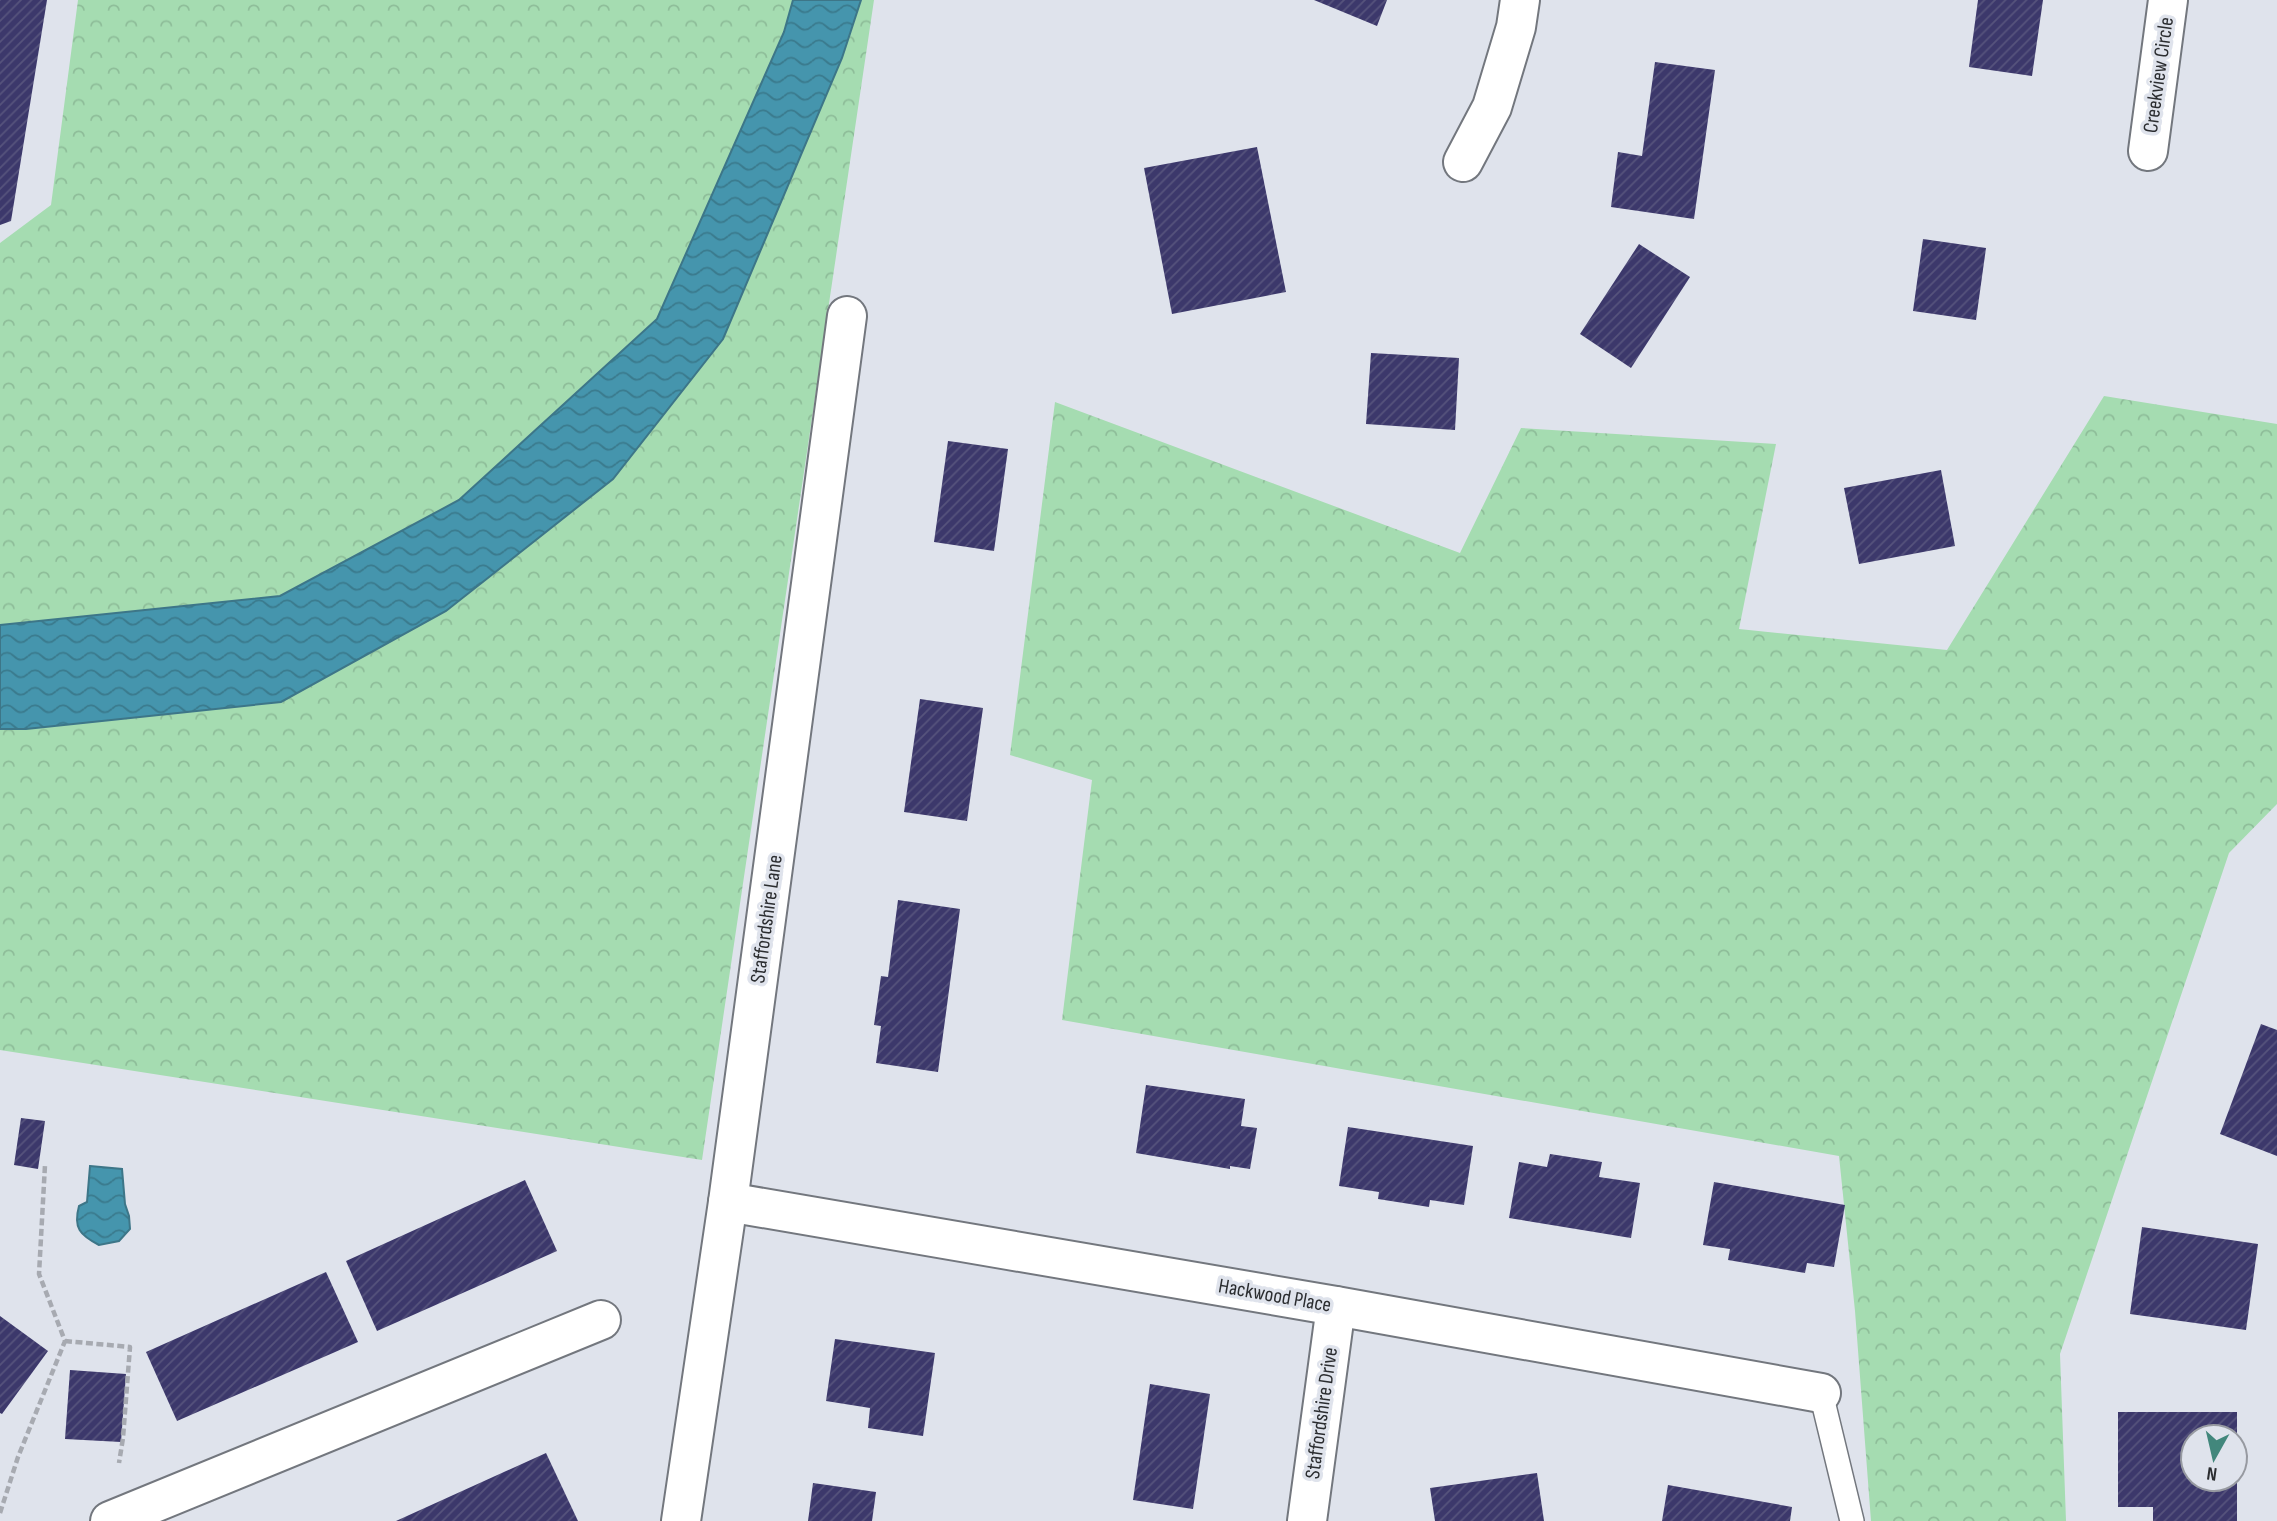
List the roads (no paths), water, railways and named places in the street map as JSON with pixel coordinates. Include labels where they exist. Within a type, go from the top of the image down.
[{"type":"street","points":[[1463,162],[1492,107],[1516,27],[1520,0]]},
{"type":"street","name":"Creekview Circle","points":[[2148,151],[2168,0]]},
{"type":"street","name":"Staffordshire Lane","points":[[681,1521],[728,1202],[847,316]]},
{"type":"street","name":"Hackwood Place","points":[[728,1202],[1336,1306],[1821,1393]]},
{"type":"street","name":"Staffordshire Drive","points":[[1307,1521],[1336,1306]]},
{"type":"street","points":[[110,1521],[601,1320]]},
{"type":"lane","points":[[1821,1393],[1852,1521]]},
{"type":"water","points":[[793,0],[861,0],[842,58],[723,339],[613,479],[446,611],[281,702],[26,729],[0,729],[0,625],[280,596],[459,500],[657,319],[784,32]]},
{"type":"water","points":[[90,1166],[122,1169],[130,1229],[119,1241],[99,1245],[87,1238],[78,1225],[79,1206],[87,1202]]}]
